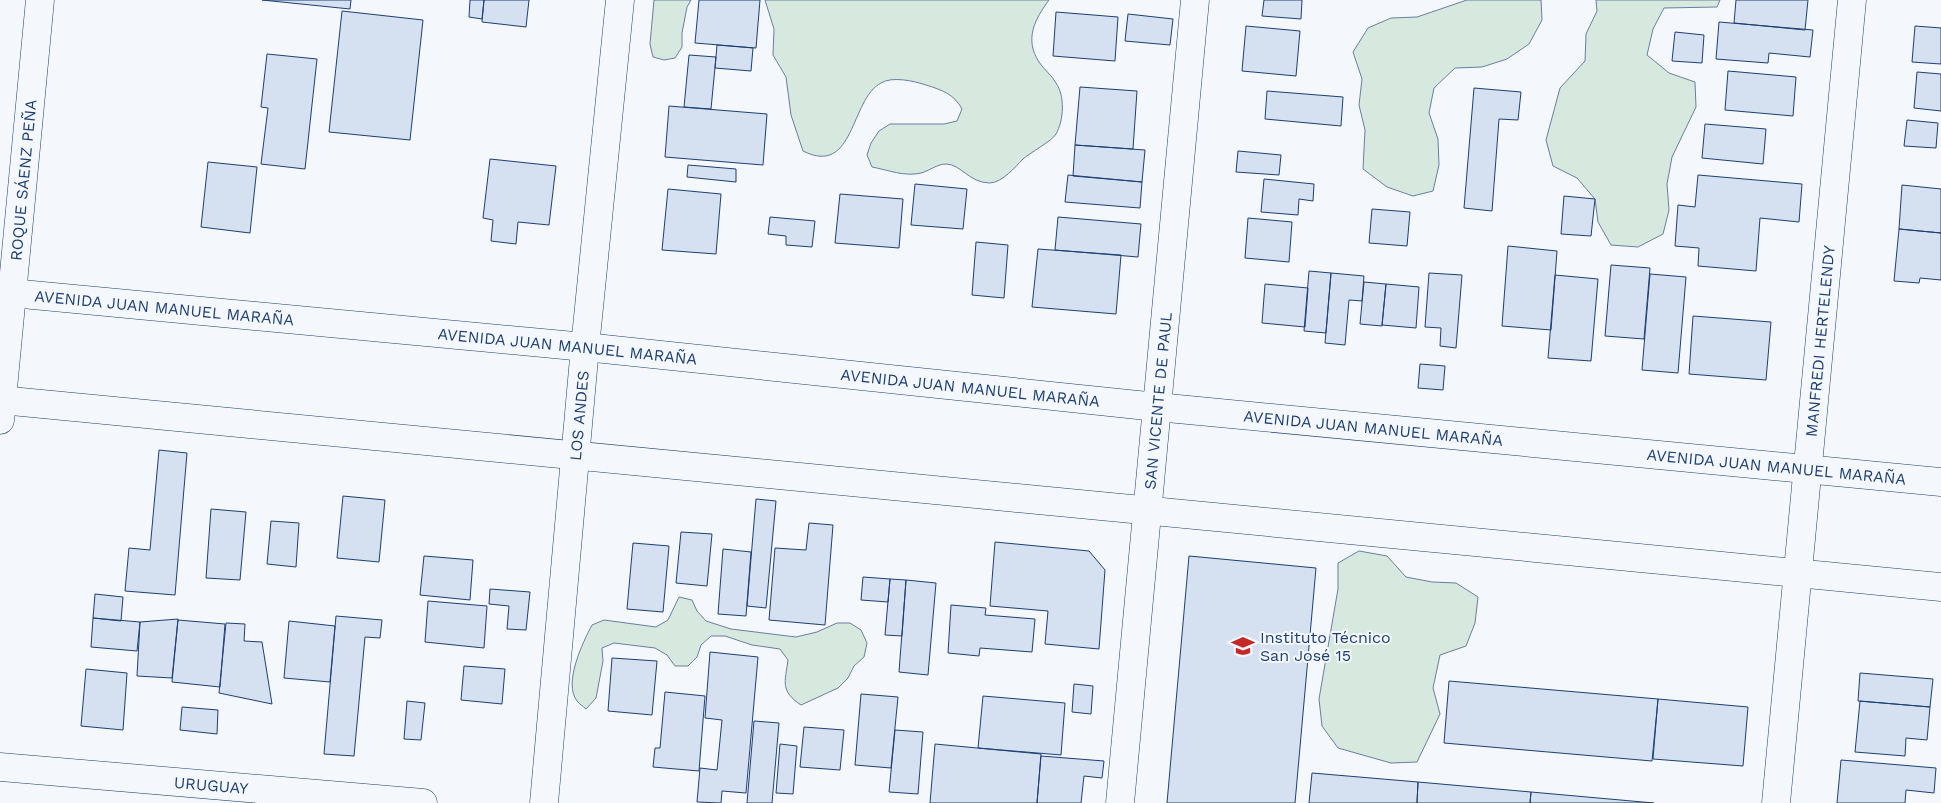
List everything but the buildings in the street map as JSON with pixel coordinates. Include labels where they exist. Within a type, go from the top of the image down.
[{"type":"street","name":"ROQUE SÁENZ PEÑA","points":[[1,407],[6,293],[40,0]]},
{"type":"street","name":"LOS ANDES","points":[[544,803],[585,347],[620,0]]},
{"type":"street","name":"SAN VICENTE DE PAUL","points":[[1120,803],[1195,0]]},
{"type":"street","name":"MANFREDI HERTELENDY","points":[[1776,803],[1852,0]]},
{"type":"street","name":"AVENIDA JUAN MANUEL MARAÑA","points":[[6,293],[585,347],[1157,407],[1941,482]]},
{"type":"street","points":[[1,407],[575,455],[1941,587]]},
{"type":"street","name":"URUGUAY","points":[[0,767],[423,803]]},
{"type":"shaded area","points":[[654,0],[691,0],[687,7],[682,33],[682,47],[675,58],[664,60],[653,57],[650,44]]},
{"type":"shaded area","points":[[765,0],[1049,0],[1039,14],[1033,29],[1032,45],[1039,62],[1054,80],[1061,94],[1062,115],[1059,128],[1050,140],[995,182],[990,183],[976,180],[956,167],[946,164],[915,174],[903,174],[872,167],[867,155],[871,143],[879,131],[890,124],[944,124],[957,121],[962,109],[947,93],[921,83],[891,80],[881,83],[871,92],[863,104],[850,133],[833,154],[820,156],[803,151],[791,115],[786,77],[773,55],[774,29]]},
{"type":"shaded area","points":[[1467,0],[1541,0],[1542,20],[1529,44],[1507,59],[1482,67],[1455,68],[1434,88],[1429,113],[1438,139],[1439,165],[1433,191],[1413,196],[1387,187],[1363,169],[1365,130],[1359,105],[1362,79],[1353,52],[1368,28],[1391,18],[1417,17]]},
{"type":"shaded area","points":[[1596,0],[1720,0],[1717,7],[1664,8],[1653,29],[1647,55],[1669,73],[1695,82],[1696,107],[1672,157],[1667,184],[1669,210],[1663,234],[1638,247],[1611,245],[1598,222],[1595,199],[1577,178],[1553,166],[1546,140],[1560,88],[1585,61],[1586,34],[1597,11]]},
{"type":"shaded area","points":[[1359,551],[1387,556],[1406,577],[1432,582],[1456,583],[1478,597],[1475,623],[1466,646],[1440,655],[1433,688],[1440,714],[1417,762],[1391,763],[1338,748],[1322,726],[1319,699],[1338,589],[1338,563]]},
{"type":"shaded area","points":[[679,597],[692,600],[697,611],[706,621],[731,629],[796,637],[817,632],[837,623],[850,623],[861,630],[867,643],[864,657],[854,666],[848,678],[838,688],[801,705],[794,700],[787,690],[785,680],[788,660],[780,649],[752,645],[725,636],[711,636],[701,645],[697,657],[688,666],[675,666],[667,655],[655,648],[614,643],[602,648],[603,661],[596,698],[586,709],[579,703],[573,693],[573,674],[592,625],[604,620],[656,627],[668,620]]},
{"type":"place","name":"Instituto Técnico San José 15","points":[[1243,646]]}]
